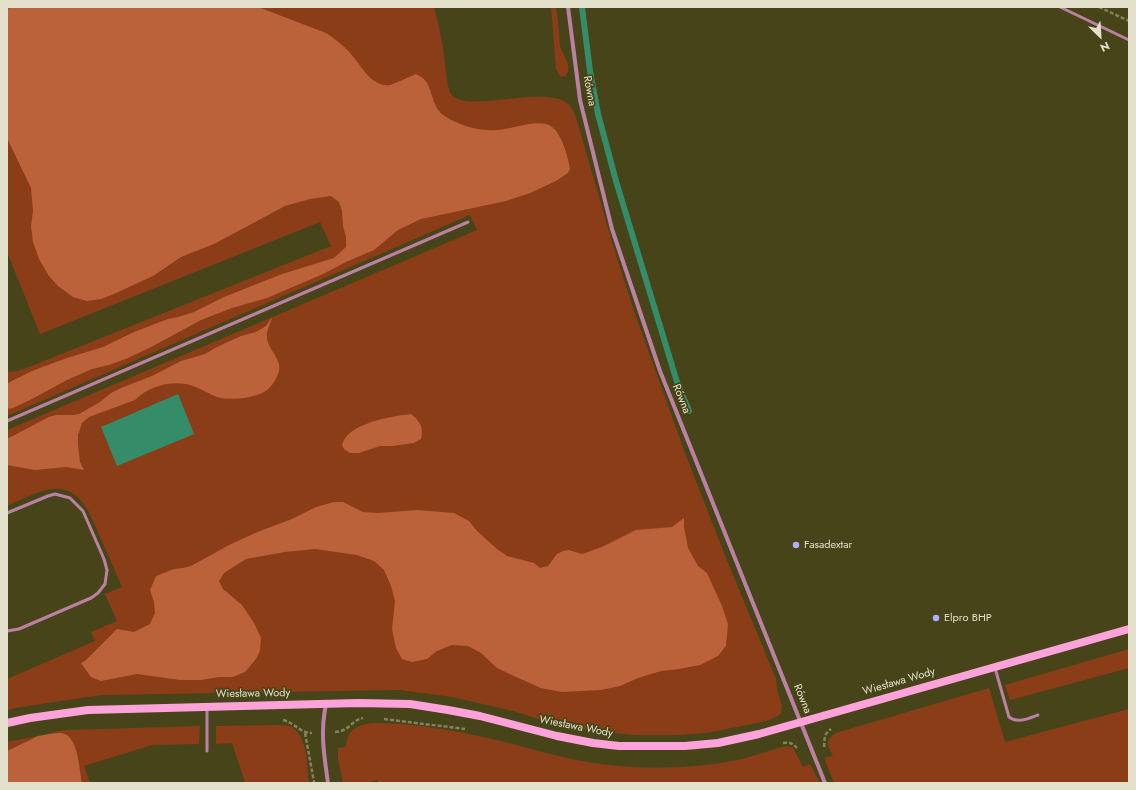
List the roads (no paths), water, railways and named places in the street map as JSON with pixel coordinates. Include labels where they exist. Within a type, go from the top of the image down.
[{"type":"street","name":"Równa","points":[[568,7],[580,100],[614,235],[660,371],[825,783]]},
{"type":"street","name":"Wiesława Wody","points":[[7,723],[30,718],[88,710],[358,703],[410,704],[480,716],[557,736],[593,743],[619,746],[685,746],[718,743],[759,734],[1129,629]]},
{"type":"street","points":[[326,704],[322,721],[322,734],[328,783]]},
{"type":"lane","points":[[1060,7],[1129,40]]},
{"type":"lane","points":[[7,421],[468,222]]},
{"type":"lane","points":[[7,513],[55,494],[70,498],[83,511],[104,559],[107,570],[107,578],[102,588],[91,598],[19,629],[7,631]]},
{"type":"lane","points":[[994,667],[1009,717],[1016,721],[1020,721],[1038,715]]},
{"type":"lane","points":[[207,706],[207,751]]},
{"type":"waterway","points":[[582,7],[590,71],[598,114],[616,181],[677,382],[689,411]]},
{"type":"place","name":"Fasadextar","points":[[796,545]]},
{"type":"place","name":"Elpro BHP","points":[[936,618]]}]
